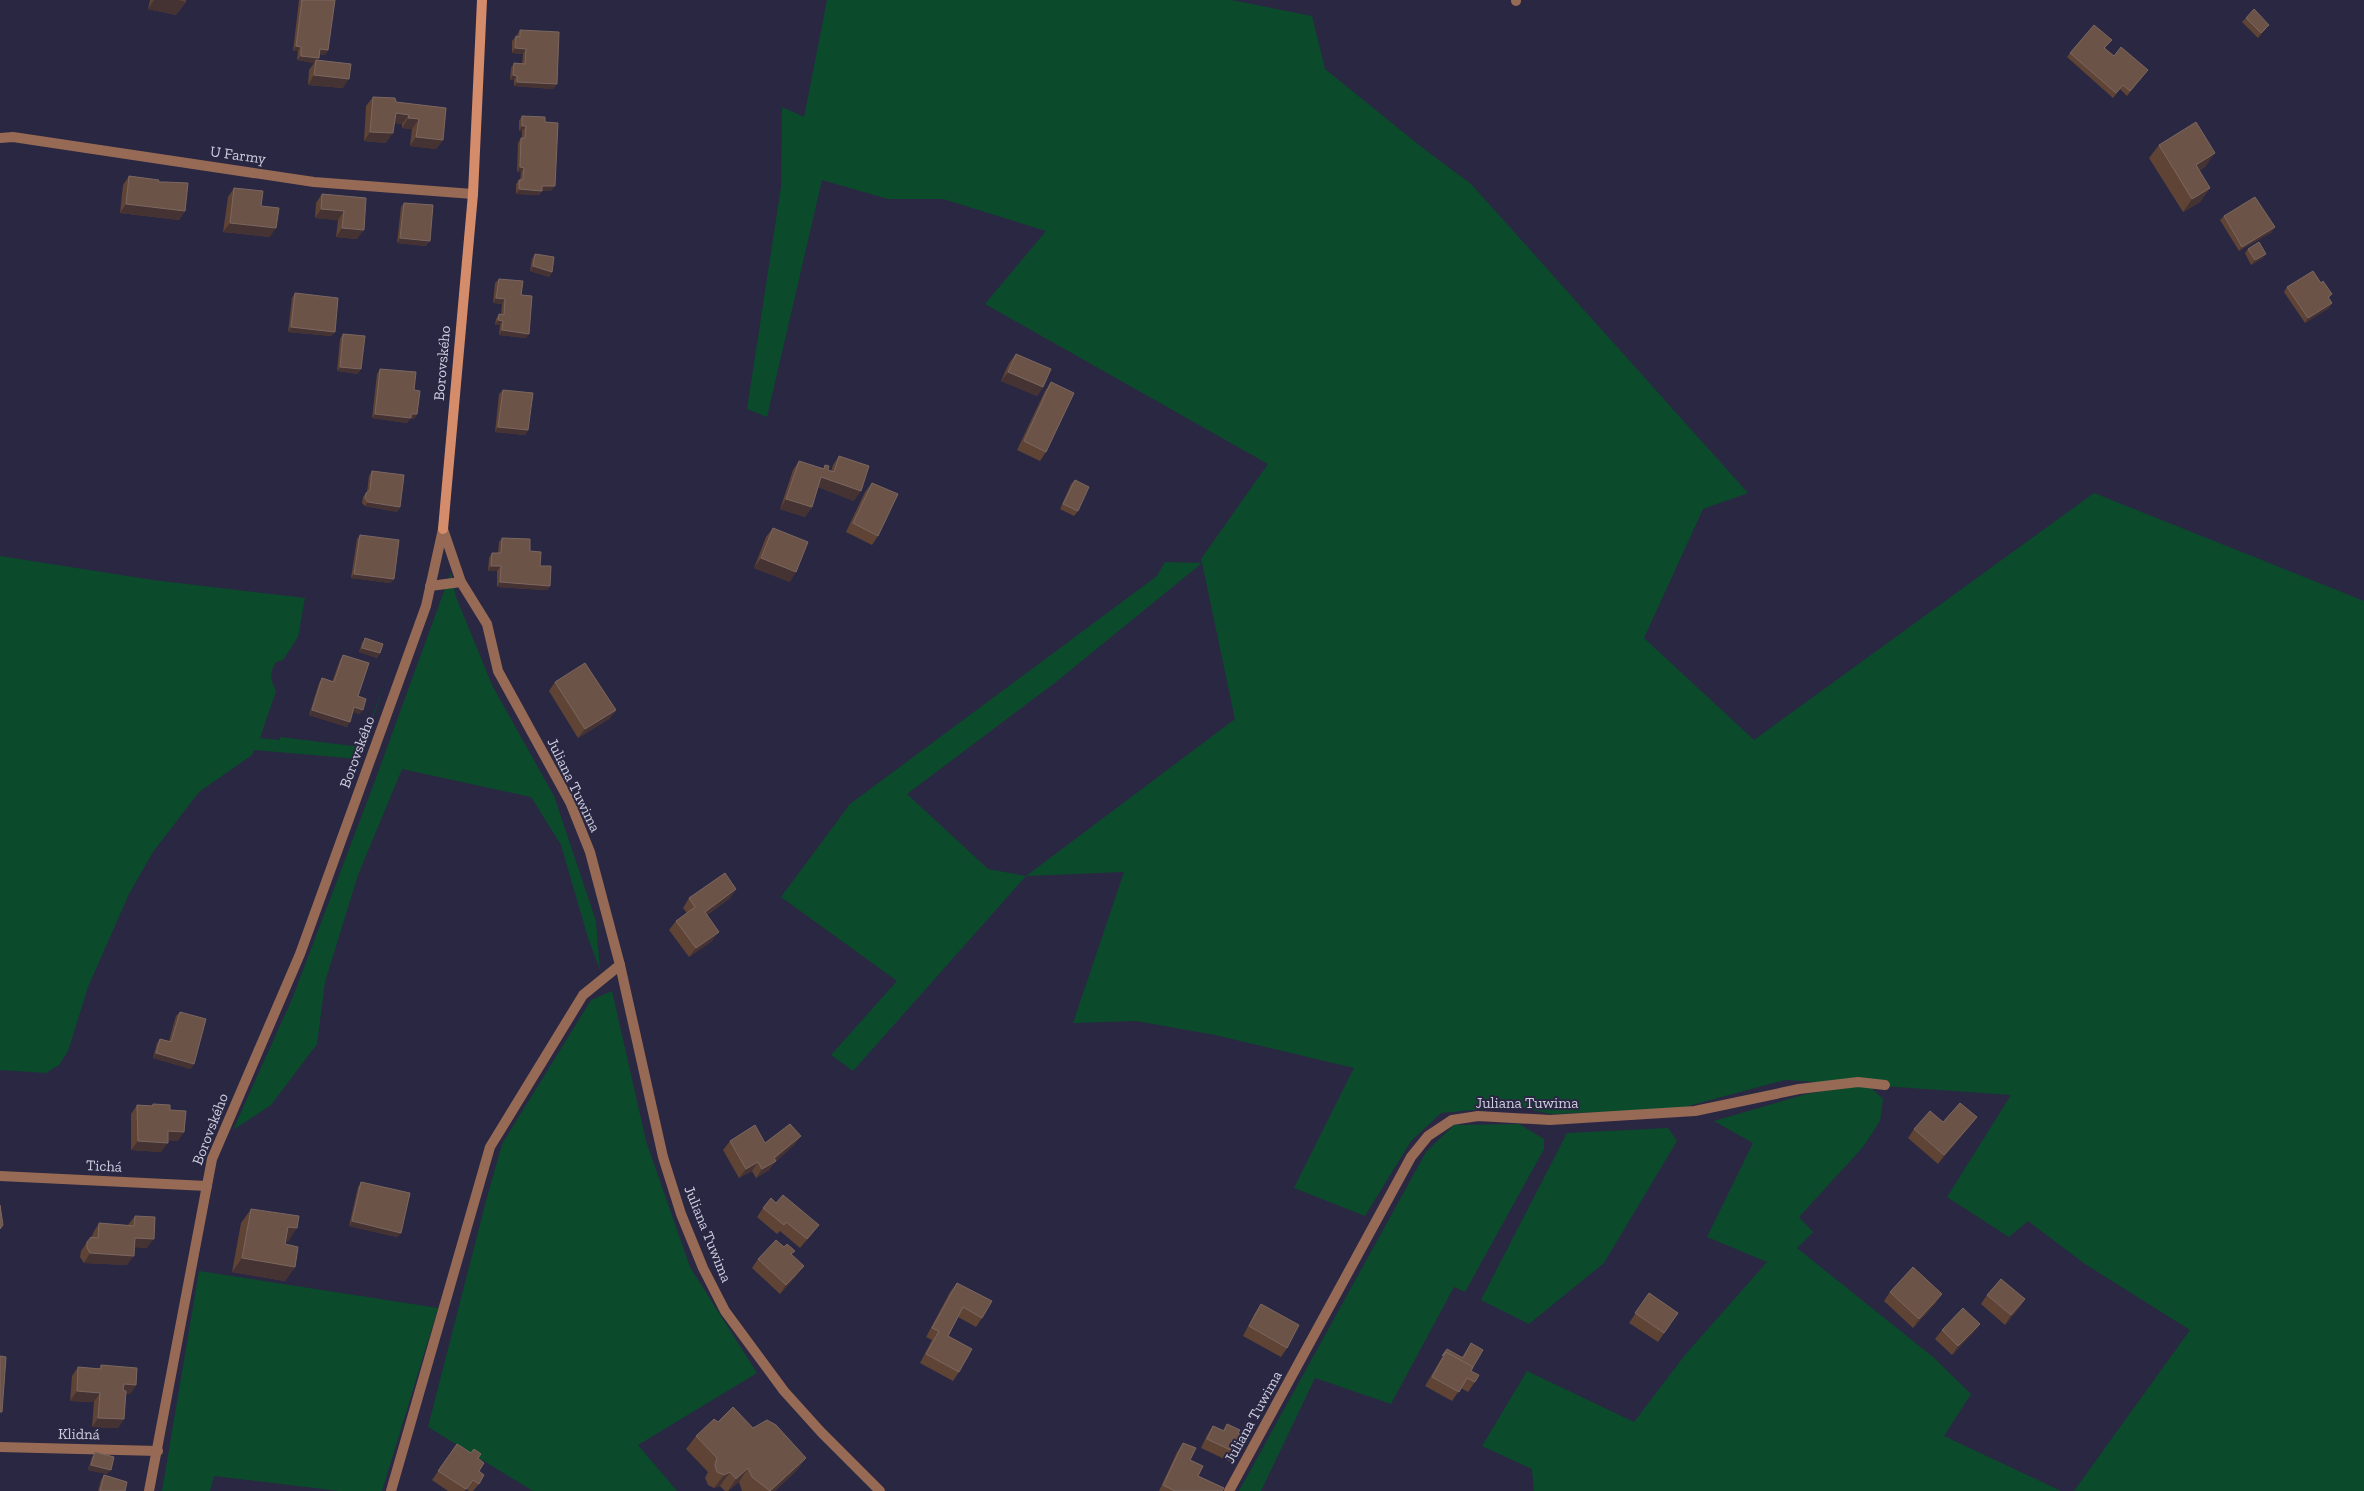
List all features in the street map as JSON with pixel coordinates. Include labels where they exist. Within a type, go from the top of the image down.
[{"type":"main road","name":"Borovského","points":[[443,529],[473,194],[482,0]]},
{"type":"street","name":"U Farmy","points":[[0,138],[13,137],[314,182],[473,194]]},
{"type":"street","name":"Juliana Tuwima","points":[[443,529],[461,582],[486,624],[498,671],[570,802],[590,852],[620,965],[664,1157],[681,1214],[703,1268],[726,1311],[784,1391],[821,1432],[880,1491]]},
{"type":"street","name":"Borovského","points":[[149,1491],[212,1159],[300,954],[422,615],[443,529]]},
{"type":"street","points":[[430,586],[461,582]]},
{"type":"street","points":[[391,1491],[490,1147],[584,995],[620,965]]},
{"type":"street","name":"Juliana Tuwima","points":[[1229,1491],[1411,1157],[1428,1136],[1452,1120],[1478,1116],[1550,1120],[1694,1111],[1799,1089],[1858,1082],[1885,1085]]},
{"type":"street","name":"Tichá","points":[[0,1176],[207,1186]]},
{"type":"street","name":"Klidná","points":[[0,1447],[158,1451]]},
{"type":"green space","points":[[827,0],[1231,0],[1312,16],[1325,69],[1424,149],[1471,184],[1748,493],[1703,509],[1644,638],[1754,740],[2094,493],[2364,601],[2364,1491],[2074,1491],[2190,1330],[2085,1264],[2028,1221],[2009,1237],[1947,1197],[2011,1095],[1868,1085],[1883,1099],[1880,1121],[1863,1147],[1799,1217],[1813,1232],[1797,1248],[1933,1357],[1971,1394],[1944,1436],[2061,1491],[1534,1491],[1532,1469],[1482,1446],[1527,1371],[1634,1422],[1685,1355],[1767,1262],[1707,1237],[1753,1143],[1714,1121],[1806,1094],[1864,1085],[1785,1080],[1677,1109],[1550,1114],[1516,1106],[1441,1113],[1411,1141],[1365,1216],[1294,1188],[1354,1068],[1215,1035],[1136,1021],[1073,1023],[1124,872],[1026,876],[1235,719],[1201,559],[1268,464],[985,304],[1046,231],[943,199],[888,199],[822,180],[767,417],[747,409],[781,187],[782,107],[804,117]]},
{"type":"green space","points":[[0,556],[153,580],[305,598],[298,637],[283,660],[276,662],[272,669],[272,679],[276,691],[260,738],[280,740],[280,737],[361,747],[387,676],[359,759],[254,750],[252,755],[199,792],[153,852],[129,894],[88,987],[68,1051],[59,1065],[46,1073],[0,1070]]},
{"type":"green space","points":[[1165,562],[1202,563],[1056,682],[907,794],[988,869],[1026,876],[853,1071],[831,1055],[897,981],[781,897],[850,804],[1157,576]]},
{"type":"green space","points":[[451,572],[456,597],[492,685],[554,796],[596,921],[600,970],[588,938],[561,845],[531,797],[402,769],[358,875],[325,982],[317,1044],[271,1105],[233,1130],[292,999],[373,786]]},
{"type":"green space","points":[[612,991],[646,1141],[690,1267],[757,1373],[638,1445],[677,1491],[533,1491],[428,1427],[502,1144],[591,1000]]},
{"type":"green space","points":[[1519,1124],[1544,1139],[1544,1149],[1465,1292],[1454,1287],[1391,1404],[1315,1378],[1261,1491],[1239,1491],[1426,1152],[1454,1125]]},
{"type":"green space","points":[[1668,1128],[1677,1141],[1604,1263],[1529,1324],[1481,1300],[1567,1133]]},
{"type":"green space","points":[[199,1271],[438,1308],[382,1491],[339,1491],[214,1476],[210,1491],[162,1491]]},
{"type":"building","points":[[302,0],[335,0],[328,50],[320,49],[319,58],[301,56],[301,47],[296,46]]},
{"type":"building","points":[[2254,9],[2269,25],[2261,33],[2246,18]]},
{"type":"building","points":[[2094,25],[2112,40],[2104,48],[2114,56],[2121,47],[2148,70],[2130,91],[2123,85],[2116,93],[2070,53]]},
{"type":"building","points":[[520,30],[559,32],[557,84],[517,82],[517,76],[513,75],[514,63],[525,64],[526,49],[515,48],[516,36],[520,37]]},
{"type":"building","points":[[316,60],[351,64],[349,79],[314,75]]},
{"type":"building","points":[[373,97],[395,98],[396,102],[446,108],[443,140],[416,137],[419,119],[408,118],[409,115],[396,113],[393,133],[370,132]]},
{"type":"building","points":[[522,116],[545,117],[545,122],[558,123],[555,186],[542,186],[542,191],[519,189],[519,180],[523,180],[524,168],[520,167],[521,138],[525,138],[526,126],[522,126]]},
{"type":"building","points":[[2196,122],[2215,153],[2196,165],[2210,188],[2192,199],[2159,145]]},
{"type":"building","points":[[129,176],[159,180],[158,182],[188,183],[185,211],[126,204]]},
{"type":"building","points":[[234,188],[263,191],[261,206],[279,208],[276,228],[230,223]]},
{"type":"building","points":[[322,194],[366,198],[364,230],[342,228],[344,211],[321,209]]},
{"type":"building","points":[[2255,197],[2275,227],[2242,247],[2224,216]]},
{"type":"building","points":[[404,203],[433,205],[430,241],[400,238]]},
{"type":"building","points":[[2259,242],[2266,254],[2255,260],[2248,249]]},
{"type":"building","points":[[535,254],[554,257],[552,272],[533,266]]},
{"type":"building","points":[[2313,271],[2332,294],[2328,297],[2332,303],[2308,318],[2287,287]]},
{"type":"building","points":[[499,279],[523,281],[521,295],[532,296],[529,334],[502,330],[503,321],[498,320],[499,314],[504,315],[505,299],[496,298]]},
{"type":"building","points":[[295,293],[338,298],[335,332],[291,327]]},
{"type":"building","points":[[343,334],[365,336],[361,369],[340,367]]},
{"type":"building","points":[[1016,354],[1051,369],[1043,387],[1008,372]]},
{"type":"building","points":[[380,369],[416,372],[414,390],[420,391],[417,414],[411,414],[411,418],[375,414]]},
{"type":"building","points":[[1051,382],[1074,393],[1046,452],[1024,441]]},
{"type":"building","points":[[503,390],[533,393],[528,430],[498,427]]},
{"type":"building","points":[[839,456],[869,466],[861,491],[821,477],[812,507],[786,499],[799,461],[824,469],[825,465],[829,466],[828,470],[834,472]]},
{"type":"building","points":[[372,471],[404,475],[400,507],[368,502],[365,498],[366,493],[370,490]]},
{"type":"building","points":[[1075,480],[1089,487],[1078,511],[1063,504]]},
{"type":"building","points":[[872,483],[898,494],[878,536],[853,523]]},
{"type":"building","points":[[773,528],[808,542],[796,572],[761,558]]},
{"type":"building","points":[[360,535],[399,540],[394,579],[354,574]]},
{"type":"building","points":[[502,538],[530,539],[530,551],[541,552],[540,566],[551,566],[550,586],[500,582],[501,566],[491,566],[492,553],[501,553]]},
{"type":"building","points":[[365,638],[383,644],[380,653],[362,648]]},
{"type":"building","points":[[343,655],[369,663],[358,696],[366,699],[363,710],[354,707],[350,722],[312,710],[322,678],[334,682]]},
{"type":"building","points":[[585,663],[616,710],[585,729],[555,682]]},
{"type":"building","points":[[725,873],[736,889],[705,912],[719,932],[696,948],[676,921],[695,907],[689,898]]},
{"type":"building","points":[[180,1012],[206,1019],[194,1064],[156,1053],[160,1039],[171,1042]]},
{"type":"building","points":[[1960,1103],[1977,1117],[1944,1155],[1914,1129],[1930,1111],[1943,1122]]},
{"type":"building","points":[[153,1104],[170,1105],[170,1110],[186,1111],[184,1132],[168,1131],[168,1143],[138,1141],[137,1105],[153,1106]]},
{"type":"building","points":[[790,1124],[801,1136],[774,1158],[776,1161],[762,1169],[758,1162],[746,1169],[730,1141],[755,1125],[765,1143]]},
{"type":"building","points":[[361,1182],[410,1193],[401,1233],[352,1221]]},
{"type":"building","points":[[783,1195],[819,1225],[807,1239],[786,1222],[784,1225],[763,1208],[771,1198],[776,1203]]},
{"type":"building","points":[[0,1205],[3,1225],[0,1229]]},
{"type":"building","points":[[251,1209],[299,1216],[297,1228],[288,1227],[285,1244],[298,1247],[295,1267],[242,1258]]},
{"type":"building","points":[[135,1216],[155,1217],[154,1239],[135,1238],[134,1256],[90,1253],[87,1248],[87,1242],[91,1237],[98,1238],[99,1223],[134,1226]]},
{"type":"building","points":[[776,1240],[784,1247],[787,1244],[795,1251],[791,1254],[804,1266],[786,1285],[758,1259]]},
{"type":"building","points":[[1913,1267],[1942,1294],[1919,1319],[1890,1292]]},
{"type":"building","points":[[2001,1279],[2025,1299],[2011,1315],[1987,1295]]},
{"type":"building","points":[[957,1283],[992,1301],[982,1318],[963,1307],[948,1336],[972,1349],[959,1372],[926,1354],[939,1331],[932,1328]]},
{"type":"building","points":[[1649,1293],[1678,1313],[1664,1333],[1635,1313]]},
{"type":"building","points":[[1261,1304],[1299,1325],[1287,1348],[1249,1326]]},
{"type":"building","points":[[1963,1308],[1980,1324],[1958,1346],[1942,1330]]},
{"type":"building","points":[[1471,1343],[1483,1350],[1473,1367],[1446,1352],[1442,1356],[1447,1349],[1463,1358]]},
{"type":"building","points":[[1446,1352],[1473,1367],[1471,1371],[1479,1375],[1475,1382],[1467,1378],[1459,1392],[1432,1377]]},
{"type":"building","points":[[0,1356],[6,1357],[2,1412],[0,1412]]},
{"type":"building","points":[[101,1365],[137,1368],[136,1385],[124,1384],[123,1390],[126,1391],[124,1419],[98,1418],[100,1393],[77,1391],[78,1367],[101,1369]]},
{"type":"building","points":[[733,1407],[753,1428],[767,1420],[776,1425],[806,1458],[770,1491],[752,1477],[748,1468],[736,1479],[730,1472],[724,1475],[717,1472],[715,1465],[717,1458],[696,1436],[714,1419],[718,1422]]},
{"type":"building","points":[[1227,1424],[1240,1430],[1238,1433],[1247,1437],[1239,1454],[1207,1439],[1213,1426],[1224,1431]]},
{"type":"building","points":[[1183,1443],[1196,1448],[1190,1460],[1203,1466],[1198,1476],[1224,1488],[1222,1491],[1175,1491],[1163,1485]]},
{"type":"building","points":[[457,1444],[471,1453],[474,1449],[481,1454],[478,1458],[484,1463],[479,1471],[484,1475],[479,1484],[473,1480],[466,1489],[438,1471]]},
{"type":"building","points":[[95,1452],[114,1457],[111,1470],[91,1465]]},
{"type":"building","points":[[104,1475],[127,1482],[125,1491],[100,1491]]}]
